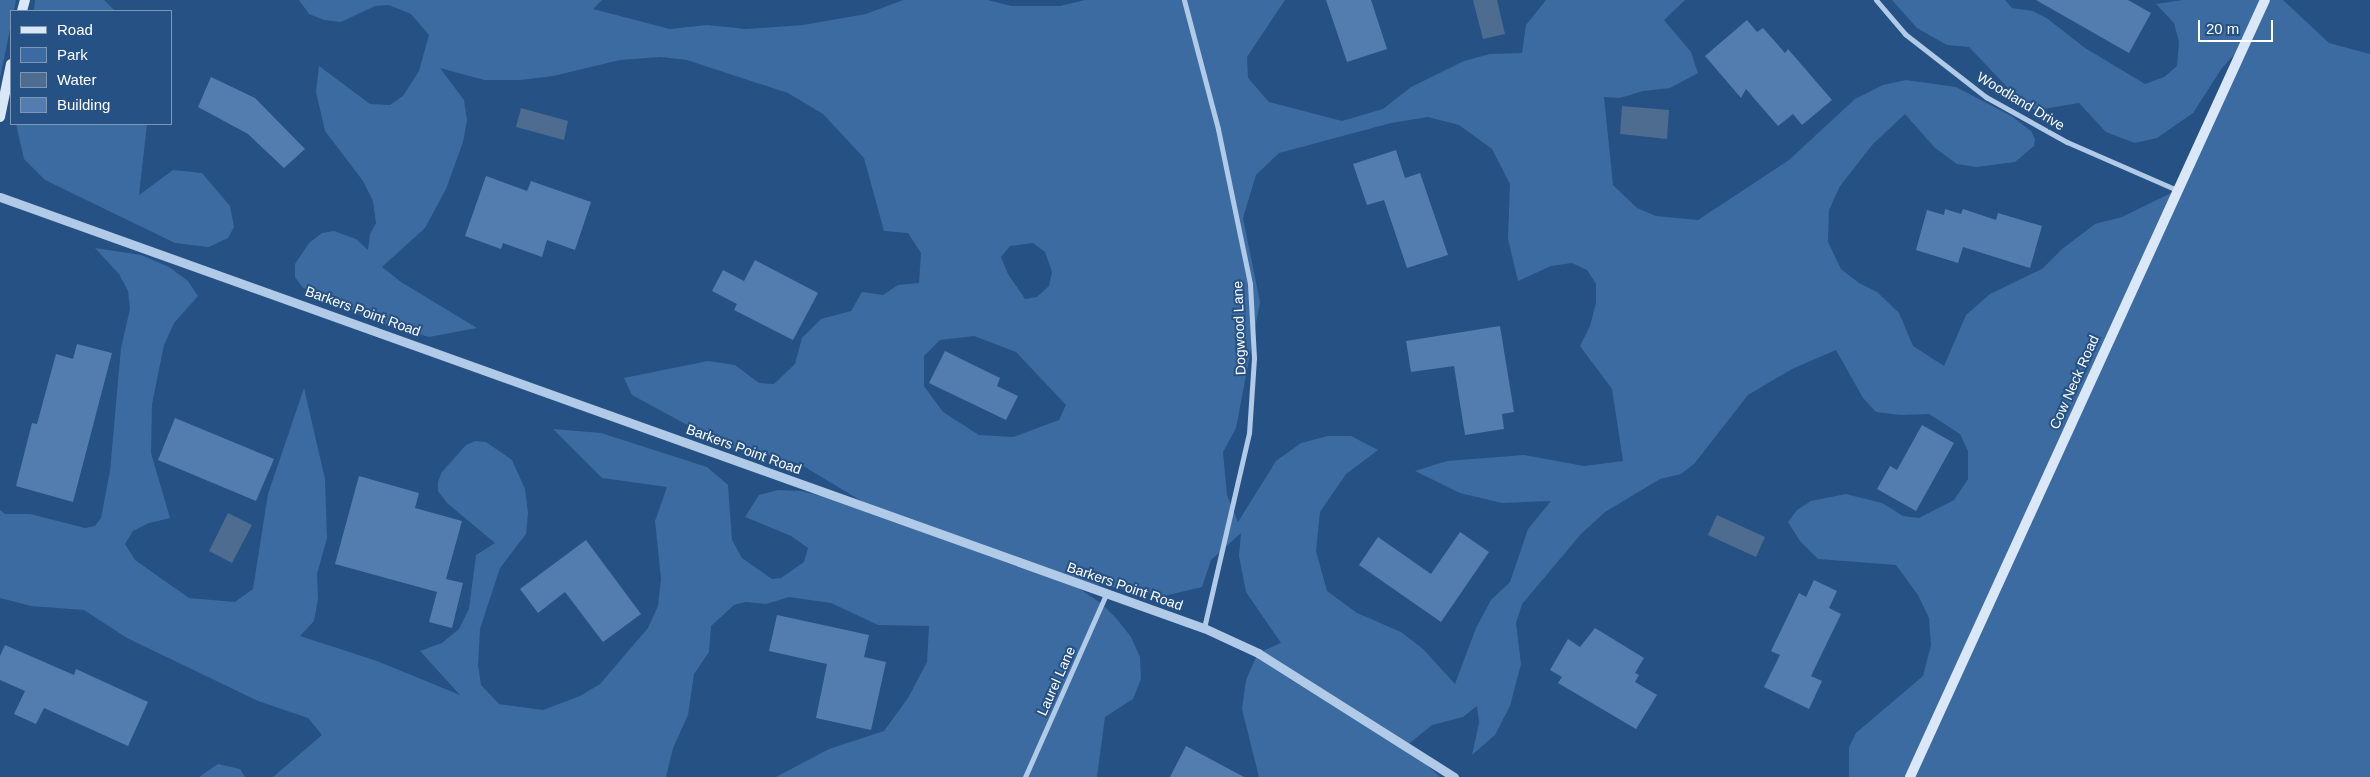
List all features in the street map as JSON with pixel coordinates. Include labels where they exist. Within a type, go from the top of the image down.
[{"type":"main road","name":"Cow Neck Road","points":[[1910,777],[2265,0]]},
{"type":"main road","points":[[0,117],[10,69]]},
{"type":"street","name":"Dogwood Lane","points":[[1184,0],[1218,129],[1250,284],[1254,358],[1249,433],[1204,628]]},
{"type":"street","name":"Woodland Drive","points":[[1876,0],[1906,34],[1986,97],[2066,142],[2177,190]]},
{"type":"street","name":"Barkers Point Road","points":[[0,197],[1204,628],[1267,658],[1454,777]]},
{"type":"street","name":"Laurel Lane","points":[[1025,777],[1106,594]]},
{"type":"green space","points":[[0,0],[16,0],[14,10],[10,10],[10,29],[0,78]]},
{"type":"green space","points":[[35,0],[104,0],[114,10],[34,10]]},
{"type":"green space","points":[[299,0],[602,0],[593,9],[670,29],[707,25],[746,29],[803,25],[866,14],[903,0],[988,0],[1011,6],[1060,6],[1085,0],[1285,0],[1247,57],[1248,78],[1269,102],[1342,121],[1383,109],[1411,87],[1464,61],[1490,54],[1522,53],[1526,25],[1546,0],[1685,0],[1664,20],[1691,52],[1698,73],[1670,88],[1643,91],[1620,98],[1604,97],[1613,185],[1637,208],[1656,216],[1698,220],[1789,160],[1855,99],[1883,85],[1906,80],[1956,87],[2013,117],[2031,131],[2035,139],[2034,146],[2015,162],[1976,167],[1957,164],[1935,148],[1905,114],[1873,144],[1840,186],[1829,210],[1828,242],[1841,269],[1859,283],[1877,292],[1899,313],[1913,346],[1944,366],[1966,315],[1990,294],[2042,269],[2062,249],[2095,224],[2122,217],[2177,190],[2244,44],[2222,68],[2193,113],[2157,138],[2135,143],[2106,132],[2079,103],[2037,110],[2026,107],[1969,47],[1947,45],[1917,28],[1892,0],[2005,0],[2012,8],[2033,11],[2048,19],[2085,48],[2145,84],[2164,77],[2177,66],[2179,42],[2174,23],[2156,4],[2183,0],[2283,0],[2329,43],[2370,54],[2370,777],[1849,777],[1849,747],[1856,733],[1923,676],[1931,645],[1929,618],[1918,595],[1896,565],[1818,559],[1800,541],[1788,522],[1797,510],[1811,501],[1846,494],[1882,503],[1903,516],[1919,518],[1954,500],[1968,479],[1968,451],[1960,434],[1929,414],[1901,415],[1876,412],[1863,398],[1836,350],[1792,369],[1748,395],[1694,464],[1681,474],[1660,479],[1605,512],[1581,534],[1522,604],[1516,623],[1521,664],[1510,706],[1495,735],[1472,755],[1479,723],[1477,706],[1463,717],[1432,725],[1406,746],[1440,777],[1259,777],[1242,709],[1246,680],[1258,653],[1281,643],[1246,592],[1239,556],[1241,533],[1211,560],[1202,587],[1164,596],[1065,579],[1102,604],[1116,618],[1131,637],[1140,657],[1141,679],[1133,699],[1105,717],[1097,777],[776,777],[829,749],[884,731],[908,698],[927,662],[929,626],[878,625],[831,603],[789,597],[766,604],[746,602],[734,605],[711,626],[709,652],[694,674],[688,715],[673,748],[666,777],[273,777],[322,735],[308,718],[258,701],[127,638],[84,610],[31,606],[0,598],[0,510],[5,514],[30,514],[85,528],[95,526],[101,518],[110,471],[121,348],[130,309],[128,291],[119,274],[95,248],[141,255],[169,267],[188,281],[198,296],[174,323],[164,345],[152,404],[151,453],[170,518],[149,523],[133,531],[125,544],[135,560],[189,598],[235,602],[253,589],[268,494],[304,388],[325,479],[327,538],[317,574],[318,599],[314,621],[300,636],[377,661],[460,695],[420,651],[442,643],[459,629],[469,609],[476,555],[495,543],[447,503],[438,491],[438,482],[442,472],[466,445],[475,441],[486,442],[512,460],[525,489],[528,513],[526,534],[500,568],[480,629],[478,665],[481,685],[499,704],[543,710],[580,696],[600,684],[648,628],[658,606],[661,579],[655,521],[667,487],[602,478],[553,429],[601,433],[707,467],[728,485],[732,540],[742,558],[772,579],[781,578],[804,562],[808,548],[791,536],[745,517],[759,495],[778,490],[801,491],[878,511],[800,464],[762,453],[713,445],[691,427],[632,395],[624,378],[708,361],[735,365],[759,383],[774,384],[795,364],[802,338],[821,319],[851,311],[862,292],[883,295],[898,285],[919,283],[921,253],[908,233],[884,231],[864,158],[823,114],[788,93],[687,60],[661,57],[620,60],[553,76],[521,80],[484,80],[440,68],[464,100],[467,120],[463,142],[446,189],[425,228],[382,267],[401,282],[477,328],[429,337],[370,320],[330,297],[303,288],[295,277],[295,264],[309,243],[322,233],[334,231],[356,239],[368,250],[370,234],[376,223],[373,201],[363,181],[325,131],[316,92],[319,66],[370,104],[390,105],[403,96],[419,71],[429,35],[411,14],[389,5],[375,6],[341,22],[324,20],[309,14]],"holes":[[[1428,117],[1459,125],[1492,149],[1510,184],[1508,239],[1518,281],[1551,266],[1572,263],[1587,270],[1596,284],[1596,303],[1590,326],[1580,346],[1612,389],[1623,461],[1584,466],[1524,455],[1447,461],[1415,471],[1460,493],[1502,503],[1551,501],[1528,529],[1510,582],[1491,600],[1476,628],[1455,684],[1423,649],[1401,632],[1357,613],[1327,591],[1316,551],[1320,512],[1346,474],[1378,450],[1351,436],[1328,436],[1301,443],[1276,461],[1238,522],[1227,495],[1223,452],[1236,428],[1260,302],[1243,218],[1256,175],[1279,153],[1391,123]],[[1033,243],[1045,252],[1052,272],[1049,286],[1037,297],[1025,299],[1008,274],[1001,257],[1010,246]],[[974,336],[1016,352],[1066,405],[1059,420],[1013,437],[979,435],[943,412],[924,386],[924,356],[940,340]]]},
{"type":"green space","points":[[16,125],[147,125],[139,195],[173,170],[202,173],[230,206],[234,227],[228,238],[209,247],[175,243],[45,180],[24,159]]},
{"type":"green space","points":[[218,764],[240,769],[245,777],[199,777]]},
{"type":"water","points":[[1473,0],[1497,0],[1505,34],[1483,39]]},
{"type":"water","points":[[1622,106],[1669,110],[1667,139],[1620,134]]},
{"type":"water","points":[[521,108],[568,121],[564,140],[516,127]]},
{"type":"water","points":[[228,513],[252,525],[232,563],[209,551]]},
{"type":"water","points":[[1717,515],[1765,537],[1756,557],[1708,535]]},
{"type":"building","points":[[1326,0],[1371,0],[1387,49],[1347,62]]},
{"type":"building","points":[[2036,0],[2128,0],[2151,13],[2129,53]]},
{"type":"building","points":[[1747,20],[1757,32],[1763,28],[1785,53],[1788,49],[1832,100],[1802,125],[1793,114],[1778,126],[1746,89],[1741,98],[1705,56]]},
{"type":"building","points":[[211,77],[255,98],[305,149],[284,168],[248,134],[198,107]]},
{"type":"building","points":[[1396,150],[1405,178],[1420,173],[1448,255],[1407,268],[1384,200],[1367,205],[1353,164]]},
{"type":"building","points":[[486,176],[527,191],[531,181],[591,202],[575,250],[547,240],[542,257],[503,243],[501,249],[465,236]]},
{"type":"building","points":[[1945,209],[1961,214],[1963,209],[1996,220],[1998,213],[2042,226],[2030,268],[1963,247],[1958,263],[1916,250],[1927,210],[1944,215]]},
{"type":"building","points":[[755,260],[818,293],[793,340],[734,310],[737,304],[712,291],[723,270],[744,281]]},
{"type":"building","points":[[1500,326],[1514,412],[1502,414],[1504,429],[1465,435],[1454,366],[1411,372],[1406,341]]},
{"type":"building","points":[[77,344],[112,353],[73,502],[16,486],[32,423],[37,424],[56,354],[73,359]]},
{"type":"building","points":[[945,351],[1000,378],[997,386],[1018,396],[1006,420],[929,383]]},
{"type":"building","points":[[175,418],[274,459],[256,501],[158,460]]},
{"type":"building","points":[[1922,425],[1954,443],[1916,511],[1877,489],[1890,466],[1897,470]]},
{"type":"building","points":[[359,476],[419,493],[415,508],[462,521],[446,579],[463,583],[452,628],[429,622],[437,592],[335,564]]},
{"type":"building","points":[[1460,532],[1489,552],[1441,622],[1359,565],[1378,537],[1431,574]]},
{"type":"building","points":[[586,540],[641,614],[603,642],[565,592],[538,613],[520,589]]},
{"type":"building","points":[[1814,580],[1837,591],[1829,608],[1841,614],[1811,676],[1822,681],[1809,709],[1764,687],[1780,655],[1771,651],[1799,593],[1806,597]]},
{"type":"building","points":[[777,615],[869,635],[864,657],[886,662],[871,730],[816,718],[827,664],[769,651]]},
{"type":"building","points":[[1595,628],[1644,658],[1635,673],[1639,675],[1635,682],[1657,695],[1636,729],[1558,683],[1562,677],[1550,670],[1568,639],[1580,647]]},
{"type":"building","points":[[5,645],[74,675],[76,669],[148,702],[128,746],[44,708],[36,724],[14,714],[25,691],[0,680],[0,656]]},
{"type":"building","points":[[1186,746],[1244,777],[1170,777]]}]
